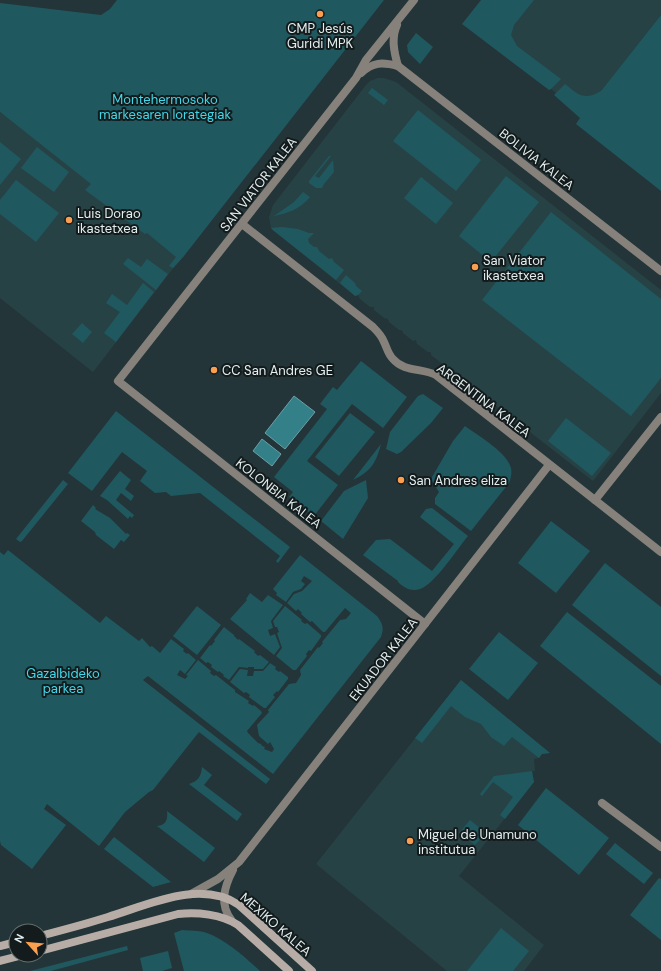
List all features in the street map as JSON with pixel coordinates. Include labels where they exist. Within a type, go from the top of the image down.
[{"type":"main road","points":[[48,934],[162,900],[191,894],[206,894],[224,897]]},
{"type":"main road","name":"MEXIKO KALEA","points":[[224,897],[233,901],[248,913],[312,971]]},
{"type":"main road","points":[[48,948],[178,914],[204,914],[232,921]]},
{"type":"main road","name":"MEXIKO KALEA","points":[[232,921],[242,928],[289,971]]},
{"type":"street","name":"SAN VIATOR KALEA","points":[[118,381],[356,78],[366,60],[414,0]]},
{"type":"street","points":[[356,78],[368,66],[384,63],[398,66],[393,41],[395,28],[399,20]]},
{"type":"street","name":"BOLIVIA KALEA","points":[[398,66],[661,271]]},
{"type":"street","name":"ARGENTINA KALEA","points":[[242,224],[373,327],[380,335],[393,360],[408,368],[430,372],[436,375],[661,552]]},
{"type":"street","name":"KOLONBIA KALEA","points":[[118,381],[425,624]]},
{"type":"street","points":[[595,500],[661,417]]},
{"type":"street","name":"EKUADOR KALEA","points":[[232,921],[225,909],[224,897],[227,882],[234,867],[549,465]]},
{"type":"street","points":[[602,803],[661,847]]},
{"type":"street","name":"EKUADOR KALEA","points":[[191,894],[218,879],[234,867]]},
{"type":"shaded area","points":[[493,0],[661,0],[661,15],[583,114],[472,27]]},
{"type":"shaded area","name":"San Viator ikastetxea","points":[[378,78],[384,78],[396,82],[661,290],[661,393],[593,481],[431,355],[431,352],[428,352],[417,344],[416,340],[413,341],[403,333],[402,330],[399,330],[389,322],[388,319],[384,318],[374,310],[374,307],[370,307],[360,299],[358,295],[355,296],[271,228],[269,217],[273,205],[366,85],[370,81]]},
{"type":"shaded area","name":"Luis Dorao ikastetxea","points":[[0,112],[184,256],[93,372],[0,298]]},
{"type":"shaded area","points":[[294,396],[315,412],[285,449],[265,433]]},
{"type":"shaded area","points":[[262,439],[281,454],[272,466],[253,451]]},
{"type":"shaded area","name":"Miguel de Unamuno institutua","points":[[461,680],[550,753],[542,754],[539,758],[534,759],[535,771],[532,771],[534,782],[459,876],[544,945],[524,971],[447,971],[316,864]]},
{"type":"green space","name":"Montehermosoko markesaren lorategiak","points":[[117,0],[384,0],[184,256],[173,268],[169,266],[176,257],[147,233],[145,234],[85,190],[91,184],[0,112],[0,3],[101,15],[110,9]]},
{"type":"green space","points":[[481,0],[534,0],[514,25],[511,35],[517,46],[561,79],[551,89],[549,90],[462,24]]},
{"type":"green space","points":[[661,15],[661,191],[576,124],[580,118],[554,95],[565,84],[578,94],[586,96],[590,96],[601,91]]},
{"type":"green space","points":[[416,33],[433,47],[420,64],[408,52],[407,45]]},
{"type":"green space","points":[[372,88],[388,100],[384,105],[368,93]]},
{"type":"green space","points":[[418,110],[481,160],[456,191],[393,141]]},
{"type":"green space","points":[[0,142],[21,159],[0,185]]},
{"type":"green space","points":[[37,147],[69,172],[54,192],[21,168]]},
{"type":"green space","points":[[329,156],[331,156],[315,176],[319,178],[333,160],[334,172],[322,188],[316,188],[309,183],[309,181]]},
{"type":"green space","points":[[506,176],[539,202],[491,262],[459,236]]},
{"type":"green space","points":[[421,177],[453,203],[436,224],[404,198]]},
{"type":"green space","points":[[16,180],[59,213],[36,242],[0,214],[0,200]]},
{"type":"green space","points":[[303,192],[310,197],[302,205],[289,212],[274,216],[294,202]]},
{"type":"green space","points":[[551,212],[661,299],[661,378],[631,416],[482,300]]},
{"type":"green space","points":[[282,227],[314,233],[308,239],[309,243],[314,247],[317,247],[319,251],[329,259],[332,258],[334,262],[344,270],[336,280],[271,228]]},
{"type":"green space","points":[[128,258],[141,267],[147,259],[168,274],[156,290],[123,264]]},
{"type":"green space","points":[[346,275],[362,291],[358,295],[355,296],[340,283]]},
{"type":"green space","points":[[143,283],[154,292],[116,342],[104,333],[120,312],[106,303],[112,294],[127,305]]},
{"type":"green space","points":[[82,323],[92,332],[83,343],[72,334]]},
{"type":"green space","points":[[361,361],[407,397],[383,428],[352,404],[307,461],[338,485],[314,516],[289,497],[293,492],[274,477],[327,409],[320,404],[333,387],[337,390]]},
{"type":"green space","points":[[423,394],[443,408],[431,423],[401,452],[397,454],[386,449],[390,432],[418,396]]},
{"type":"green space","points":[[116,411],[290,547],[278,563],[276,561],[280,556],[200,493],[171,496],[166,492],[155,493],[140,481],[147,471],[122,452],[92,491],[68,473]]},
{"type":"green space","points":[[350,413],[375,432],[339,476],[315,457]]},
{"type":"green space","points":[[566,418],[611,453],[592,476],[548,441]]},
{"type":"green space","points":[[465,426],[498,450],[504,456],[511,468],[509,483],[471,531],[435,504],[435,498],[439,492],[432,481],[432,477],[453,441]]},
{"type":"green space","points":[[381,444],[372,466],[353,480]]},
{"type":"green space","points":[[120,471],[131,480],[125,489],[134,496],[131,501],[121,493],[116,500],[134,515],[132,518],[130,516],[128,519],[107,500],[100,496]]},
{"type":"green space","points":[[63,480],[68,484],[20,542],[16,539]]},
{"type":"green space","points":[[366,480],[368,498],[343,539],[321,521],[344,491]]},
{"type":"green space","points":[[93,505],[96,508],[95,509],[110,518],[126,534],[127,533],[130,535],[124,542],[121,540],[114,549],[81,521]]},
{"type":"green space","points":[[432,508],[468,536],[446,566],[432,581],[420,589],[411,590],[403,586],[363,555],[376,540],[390,539],[432,571],[454,544],[420,517],[426,509]]},
{"type":"green space","points":[[551,521],[590,551],[556,593],[518,563]]},
{"type":"green space","name":"Gazalbideko parkea","points":[[8,550],[100,623],[106,616],[139,641],[142,638],[150,647],[152,646],[160,653],[171,639],[184,649],[183,651],[187,654],[188,653],[196,660],[185,674],[180,670],[177,675],[185,679],[188,676],[186,675],[198,660],[211,671],[210,673],[214,676],[216,675],[235,690],[235,692],[249,701],[248,703],[253,706],[254,705],[262,713],[247,731],[258,743],[265,747],[264,749],[272,752],[274,749],[270,742],[268,744],[259,736],[257,725],[269,712],[268,710],[289,684],[296,683],[301,675],[300,670],[340,620],[346,619],[351,613],[345,608],[325,632],[323,632],[312,621],[310,622],[301,614],[302,613],[298,609],[296,611],[287,603],[294,594],[302,591],[312,581],[304,576],[301,581],[305,584],[301,589],[293,592],[286,602],[276,595],[277,593],[273,589],[300,555],[377,616],[381,621],[383,629],[382,634],[273,774],[148,676],[143,680],[270,779],[266,784],[199,732],[153,790],[125,812],[99,846],[47,804],[44,809],[66,825],[32,869],[1,845],[0,841],[0,552],[4,555]]},
{"type":"green space","points":[[605,563],[661,607],[661,676],[572,605]]},
{"type":"green space","points":[[250,593],[262,602],[268,595],[283,605],[271,621],[273,628],[268,630],[270,636],[275,634],[280,647],[274,655],[230,619],[247,600],[246,599]]},
{"type":"green space","points":[[197,606],[221,625],[197,655],[173,636]]},
{"type":"green space","points":[[285,606],[302,620],[301,621],[305,624],[307,623],[321,635],[296,670],[293,670],[276,656],[282,648],[277,633],[279,632],[273,621]]},
{"type":"green space","points":[[567,612],[661,686],[661,744],[540,646]]},
{"type":"green space","points":[[224,627],[238,640],[239,639],[255,651],[254,652],[258,656],[260,655],[269,662],[263,669],[254,669],[254,667],[239,667],[229,680],[219,671],[218,672],[211,667],[212,665],[208,662],[206,663],[200,658],[215,641],[214,640]]},
{"type":"green space","points":[[499,632],[538,663],[508,700],[469,669]]},
{"type":"green space","points":[[270,663],[276,667],[275,669],[288,677],[288,679],[278,692],[277,691],[273,695],[275,697],[266,708],[264,708],[249,697],[250,695],[246,692],[244,693],[230,682],[240,669],[248,670],[247,676],[253,676],[254,671],[263,671]]},
{"type":"green space","points":[[461,680],[550,753],[542,754],[539,758],[512,737],[504,746],[491,737],[481,724],[465,717],[451,706],[422,743],[415,738]]},
{"type":"green space","points":[[202,767],[212,775],[204,785],[242,814],[237,821],[189,784],[198,778]]},
{"type":"green space","points":[[532,771],[534,782],[505,819],[500,815],[513,797],[493,782],[482,796],[480,794],[494,776]]},
{"type":"green space","points":[[546,788],[609,838],[579,875],[518,825]]},
{"type":"green space","points":[[167,811],[215,848],[204,862],[157,826],[166,822]]},
{"type":"green space","points":[[470,820],[486,833],[475,845],[459,833]]},
{"type":"green space","points":[[114,837],[171,882],[153,887],[104,849]]},
{"type":"green space","points":[[615,843],[653,873],[644,884],[606,854]]},
{"type":"green space","points":[[659,878],[661,879],[661,940],[630,915]]},
{"type":"green space","points":[[501,928],[529,951],[513,971],[467,971]]},
{"type":"green space","points":[[182,930],[201,931],[214,936],[235,949],[260,971],[184,971],[174,933]]},
{"type":"green space","points":[[127,946],[128,950],[51,971],[30,971]]},
{"type":"green space","points":[[168,951],[172,968],[162,971],[143,971],[140,958]]},
{"type":"place","name":"CMP Jesús Guridi MPK","points":[[320,14]]},
{"type":"place","name":"Luis Dorao ikastetxea","points":[[69,220]]},
{"type":"place","name":"San Viator ikastetxea","points":[[475,267]]},
{"type":"place","name":"CC San Andres GE","points":[[214,370]]},
{"type":"place","name":"San Andres eliza","points":[[401,480]]},
{"type":"place","name":"Miguel de Unamuno institutua","points":[[410,841]]}]
